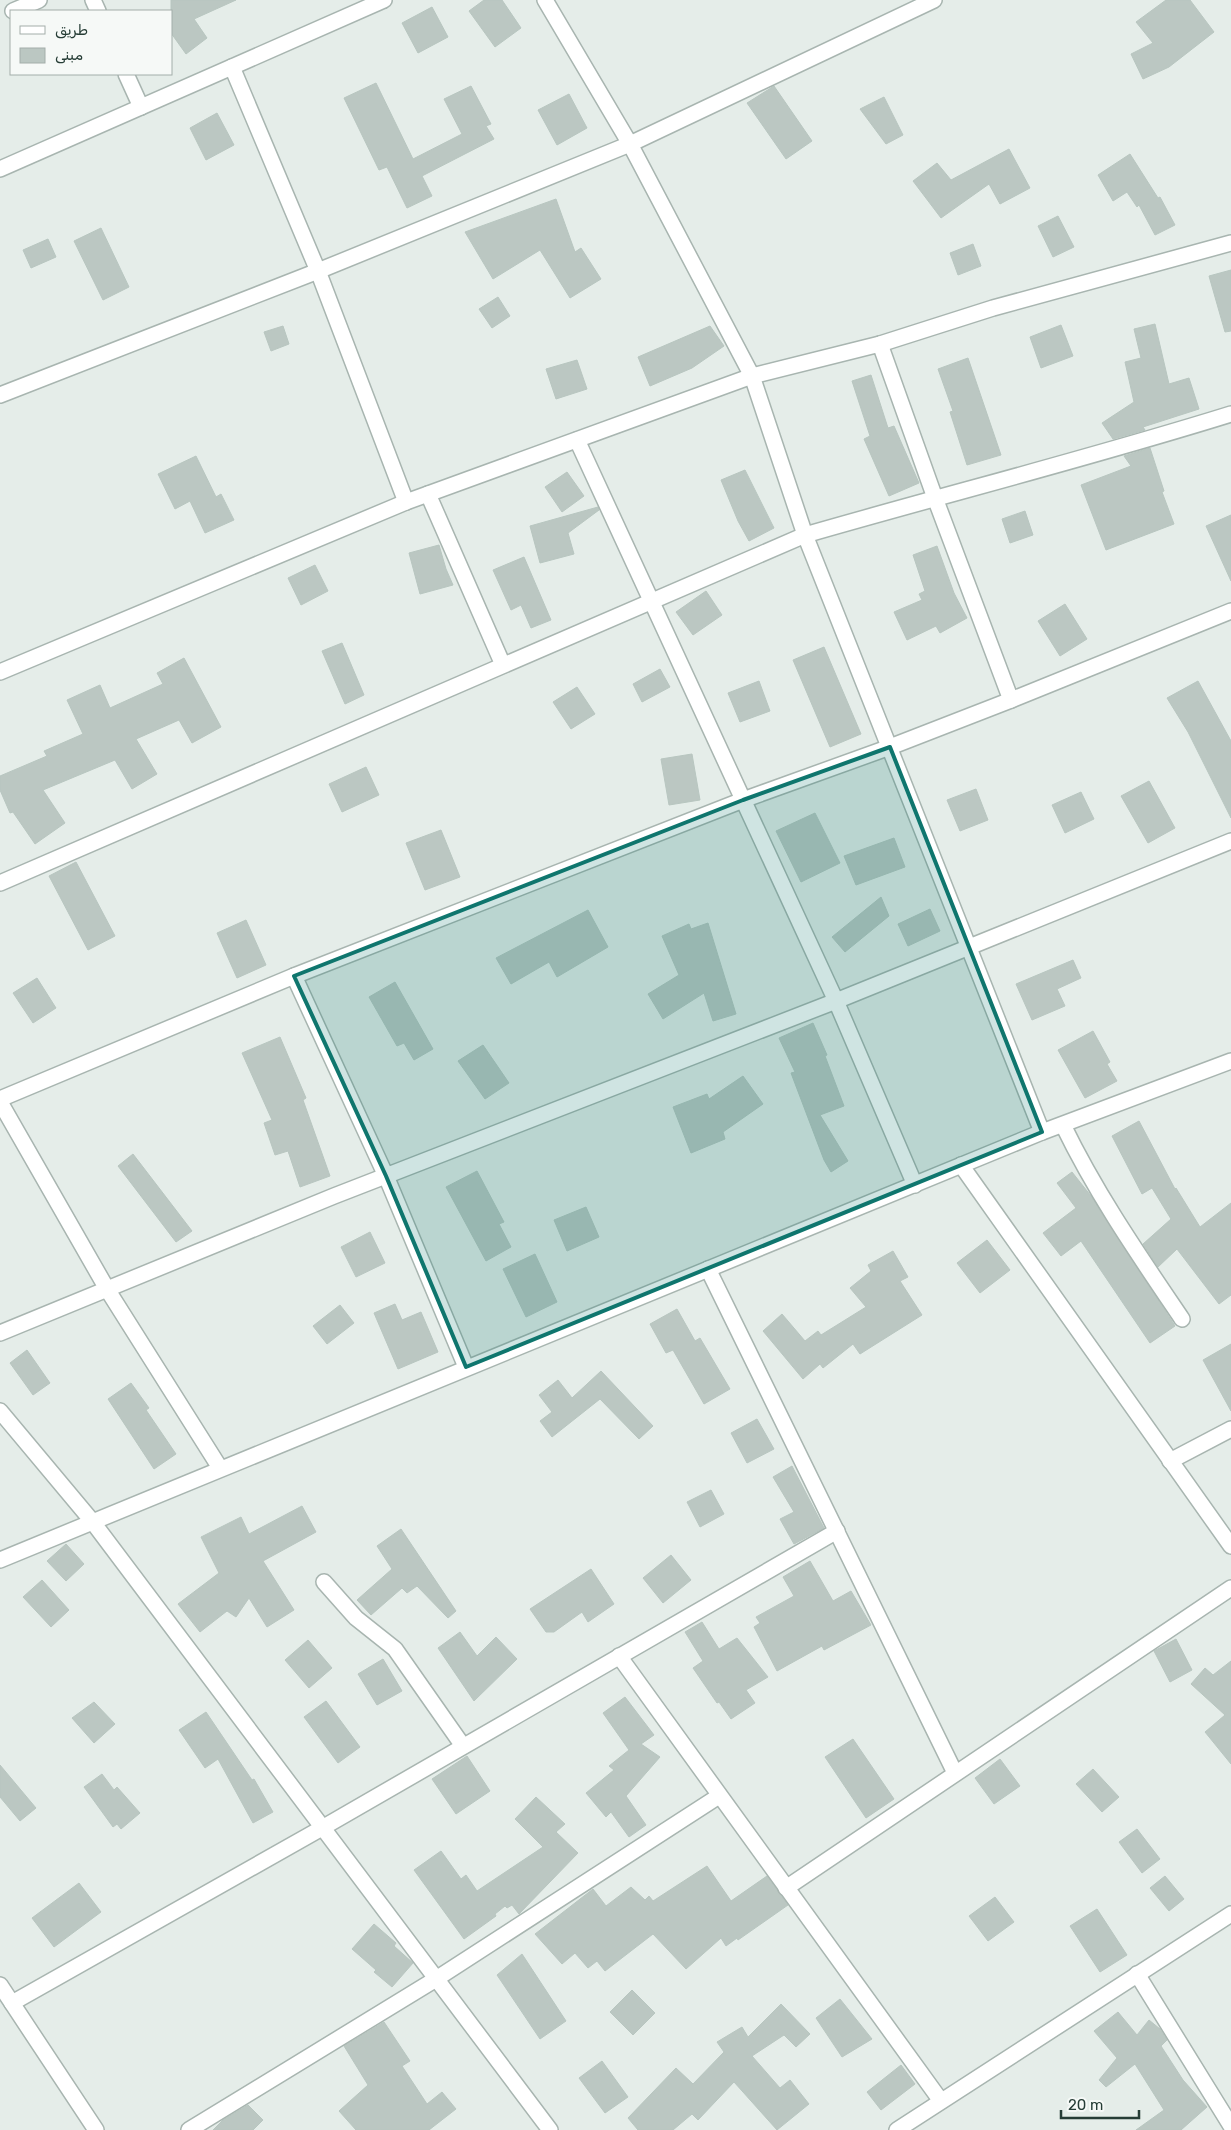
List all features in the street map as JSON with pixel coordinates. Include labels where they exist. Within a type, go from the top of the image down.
[{"type":"street","points":[[16,10],[39,0]]},
{"type":"street","points":[[0,169],[384,0]]},
{"type":"street","points":[[546,0],[630,144],[752,376],[805,535],[1042,1132]]},
{"type":"street","points":[[0,395],[318,271],[630,144],[934,0]]},
{"type":"street","points":[[232,67],[318,271],[406,502]]},
{"type":"street","points":[[126,75],[141,107]]},
{"type":"street","points":[[0,672],[406,502],[752,376],[880,344],[993,308],[1231,243]]},
{"type":"street","points":[[880,344],[935,498],[1011,700]]},
{"type":"street","points":[[0,882],[805,535],[935,498],[1110,452],[1231,414]]},
{"type":"street","points":[[577,440],[836,1001],[915,1185]]},
{"type":"street","points":[[428,494],[503,665]]},
{"type":"street","points":[[220,1468],[107,1289],[0,1100],[294,976],[743,800],[890,747],[1011,700],[1231,612]]},
{"type":"street","points":[[0,1333],[386,1176],[836,1001],[1231,840]]},
{"type":"street","points":[[294,976],[386,1176],[466,1367]]},
{"type":"street","points":[[0,1560],[220,1468],[1042,1132],[1231,1060]]},
{"type":"street","points":[[1063,1124],[1083,1166],[1108,1210],[1182,1319]]},
{"type":"street","points":[[961,1165],[1231,1546]]},
{"type":"street","points":[[708,1269],[955,1773]]},
{"type":"street","points":[[0,1411],[92,1521],[550,2130]]},
{"type":"street","points":[[1170,1461],[1231,1429]]},
{"type":"street","points":[[12,2003],[322,1828],[837,1531]]},
{"type":"street","points":[[324,1582],[356,1618],[394,1649],[463,1746]]},
{"type":"street","points":[[786,1888],[1231,1588]]},
{"type":"street","points":[[619,1656],[941,2101]]},
{"type":"street","points":[[189,2130],[436,1979],[719,1796]]},
{"type":"street","points":[[897,2130],[1231,1914]]},
{"type":"street","points":[[1137,1974],[1189,2055],[1231,2126]]},
{"type":"street","points":[[0,1985],[96,2130]]},
{"type":"highlighted area","points":[[890,747],[1042,1132],[466,1367],[386,1176],[294,976],[743,800]]},
{"type":"building","points":[[171,0],[236,0],[194,19],[207,38],[186,54],[172,34]]},
{"type":"building","points":[[484,0],[502,0],[521,28],[495,47],[469,11]]},
{"type":"building","points":[[1166,0],[1190,0],[1214,32],[1169,67],[1143,79],[1131,54],[1153,43],[1136,22]]},
{"type":"building","points":[[432,7],[448,37],[418,53],[402,23]]},
{"type":"building","points":[[376,83],[413,159],[462,134],[444,99],[471,86],[491,124],[486,126],[494,139],[422,176],[432,196],[407,208],[387,167],[379,170],[344,98]]},
{"type":"building","points":[[774,86],[812,141],[786,159],[747,103]]},
{"type":"building","points":[[569,94],[587,128],[557,145],[538,110]]},
{"type":"building","points":[[884,97],[903,135],[886,144],[860,109]]},
{"type":"building","points":[[217,113],[234,145],[206,160],[190,128]]},
{"type":"building","points":[[1009,149],[1030,188],[1000,204],[989,184],[941,218],[913,181],[937,163],[951,180]]},
{"type":"building","points":[[1130,154],[1158,198],[1160,197],[1175,225],[1155,235],[1139,205],[1137,207],[1127,192],[1113,201],[1098,175]]},
{"type":"building","points":[[556,199],[575,252],[581,248],[601,279],[570,298],[540,250],[493,279],[465,232]]},
{"type":"building","points":[[1058,216],[1074,247],[1053,257],[1038,226]]},
{"type":"building","points":[[101,228],[129,287],[103,300],[74,241]]},
{"type":"building","points":[[48,239],[56,257],[31,268],[23,250]]},
{"type":"building","points":[[973,244],[981,266],[958,275],[950,253]]},
{"type":"building","points":[[1231,270],[1231,331],[1225,332],[1209,276]]},
{"type":"building","points":[[498,297],[510,316],[492,328],[479,309]]},
{"type":"building","points":[[1155,324],[1169,384],[1189,378],[1199,409],[1143,427],[1145,430],[1113,439],[1102,423],[1134,402],[1125,362],[1141,358],[1134,329]]},
{"type":"building","points":[[1061,325],[1073,356],[1041,368],[1030,337]]},
{"type":"building","points":[[283,326],[289,344],[271,351],[264,332]]},
{"type":"building","points":[[710,326],[724,346],[692,368],[650,386],[638,357]]},
{"type":"building","points":[[968,358],[1001,455],[967,465],[950,412],[953,411],[938,369]]},
{"type":"building","points":[[577,360],[587,389],[556,399],[546,369]]},
{"type":"building","points":[[871,375],[888,428],[894,426],[919,483],[889,496],[864,439],[870,436],[852,381]]},
{"type":"building","points":[[1150,448],[1164,491],[1162,492],[1174,524],[1106,550],[1081,485],[1131,466],[1124,456]]},
{"type":"building","points":[[196,456],[216,497],[221,494],[234,520],[205,533],[190,501],[175,509],[158,474]]},
{"type":"building","points":[[745,470],[774,528],[749,541],[738,521],[721,480]]},
{"type":"building","points":[[567,472],[584,496],[562,512],[545,487]]},
{"type":"building","points":[[598,507],[599,510],[568,533],[574,554],[540,563],[530,526]]},
{"type":"building","points":[[1025,511],[1033,535],[1010,543],[1002,519]]},
{"type":"building","points":[[1231,515],[1231,581],[1206,526]]},
{"type":"building","points":[[439,545],[453,585],[420,594],[409,553]]},
{"type":"building","points":[[937,546],[954,593],[967,618],[940,633],[936,626],[907,640],[894,612],[922,600],[919,594],[925,591],[913,555]]},
{"type":"building","points":[[524,557],[551,620],[531,628],[521,605],[511,610],[493,570]]},
{"type":"building","points":[[315,565],[328,591],[301,605],[288,578]]},
{"type":"building","points":[[706,591],[722,615],[693,635],[676,612]]},
{"type":"building","points":[[1065,604],[1087,639],[1060,656],[1038,621]]},
{"type":"building","points":[[342,643],[364,695],[345,704],[322,651]]},
{"type":"building","points":[[824,647],[861,734],[830,747],[793,660]]},
{"type":"building","points":[[184,658],[221,727],[192,743],[179,720],[136,739],[157,774],[132,789],[115,760],[43,790],[65,823],[35,844],[13,812],[10,813],[0,790],[0,776],[47,756],[44,751],[83,734],[67,700],[100,685],[110,708],[163,684],[157,673]]},
{"type":"building","points":[[660,669],[670,687],[642,702],[633,684]]},
{"type":"building","points":[[759,681],[770,711],[740,722],[728,693]]},
{"type":"building","points":[[1198,681],[1231,741],[1231,818],[1188,732],[1167,698]]},
{"type":"building","points":[[577,687],[595,714],[571,729],[553,702]]},
{"type":"building","points":[[692,754],[700,800],[669,805],[661,759]]},
{"type":"building","points":[[366,767],[379,795],[342,812],[329,784]]},
{"type":"building","points":[[1149,781],[1175,828],[1148,843],[1121,796]]},
{"type":"building","points":[[976,789],[988,820],[960,831],[947,800]]},
{"type":"building","points":[[1081,792],[1094,819],[1065,833],[1052,805]]},
{"type":"building","points":[[815,813],[840,863],[801,882],[776,831]]},
{"type":"building","points":[[441,830],[460,877],[425,890],[406,843]]},
{"type":"building","points":[[894,838],[905,867],[856,885],[844,856]]},
{"type":"building","points":[[76,862],[115,936],[88,950],[49,876]]},
{"type":"building","points":[[881,897],[889,916],[845,952],[832,937]]},
{"type":"building","points":[[930,909],[940,931],[908,946],[898,924]]},
{"type":"building","points":[[588,910],[608,947],[557,977],[549,962],[511,984],[496,958]]},
{"type":"building","points":[[246,920],[266,965],[237,978],[217,933]]},
{"type":"building","points":[[708,923],[736,1014],[713,1021],[704,993],[663,1019],[648,994],[679,975],[662,936],[689,924],[691,929]]},
{"type":"building","points":[[1073,960],[1081,978],[1057,989],[1065,1006],[1032,1020],[1016,984]]},
{"type":"building","points":[[37,978],[56,1008],[33,1023],[13,993]]},
{"type":"building","points":[[395,982],[433,1049],[414,1060],[404,1043],[397,1046],[369,997]]},
{"type":"building","points":[[813,1023],[827,1055],[825,1056],[844,1106],[820,1115],[848,1161],[831,1172],[824,1160],[791,1073],[795,1072],[779,1038]]},
{"type":"building","points":[[1093,1031],[1110,1062],[1107,1064],[1117,1081],[1085,1098],[1058,1050]]},
{"type":"building","points":[[280,1037],[306,1098],[303,1100],[330,1176],[300,1187],[288,1151],[275,1155],[264,1123],[272,1120],[242,1053]]},
{"type":"building","points":[[483,1045],[509,1083],[485,1099],[458,1061]]},
{"type":"building","points":[[743,1076],[763,1104],[723,1132],[725,1139],[691,1153],[673,1107],[707,1094],[709,1099]]},
{"type":"building","points":[[1139,1121],[1175,1189],[1200,1227],[1231,1203],[1231,1295],[1219,1304],[1177,1249],[1158,1267],[1143,1244],[1171,1219],[1152,1188],[1142,1194],[1112,1136]]},
{"type":"building","points":[[133,1154],[192,1231],[176,1242],[118,1166]]},
{"type":"building","points":[[477,1171],[504,1222],[499,1224],[511,1247],[486,1261],[446,1187]]},
{"type":"building","points":[[1072,1172],[1091,1196],[1175,1326],[1150,1343],[1081,1241],[1061,1256],[1043,1233],[1076,1208],[1057,1183]]},
{"type":"building","points":[[586,1207],[599,1237],[567,1251],[554,1220]]},
{"type":"building","points":[[370,1232],[385,1263],[356,1277],[341,1247]]},
{"type":"building","points":[[987,1240],[1010,1270],[980,1293],[957,1263]]},
{"type":"building","points":[[893,1251],[908,1277],[900,1281],[922,1315],[860,1354],[853,1344],[823,1368],[820,1364],[803,1379],[763,1331],[782,1314],[805,1341],[818,1331],[821,1335],[866,1307],[850,1288],[871,1271],[868,1265]]},
{"type":"building","points":[[535,1254],[557,1302],[526,1317],[503,1269]]},
{"type":"building","points":[[395,1304],[402,1320],[421,1312],[438,1352],[398,1369],[374,1313]]},
{"type":"building","points":[[340,1305],[354,1323],[327,1344],[313,1326]]},
{"type":"building","points":[[677,1309],[695,1341],[700,1338],[730,1389],[704,1404],[673,1350],[666,1353],[650,1324]]},
{"type":"building","points":[[1231,1344],[1231,1411],[1203,1360]]},
{"type":"building","points":[[27,1350],[50,1383],[33,1395],[10,1363]]},
{"type":"building","points":[[601,1371],[653,1426],[639,1439],[600,1399],[552,1437],[540,1421],[552,1412],[539,1395],[558,1380],[572,1398]]},
{"type":"building","points":[[131,1383],[149,1408],[146,1410],[176,1454],[154,1469],[108,1399]]},
{"type":"building","points":[[757,1419],[774,1449],[747,1463],[731,1433]]},
{"type":"building","points":[[792,1466],[824,1528],[794,1544],[780,1519],[794,1512],[773,1477]]},
{"type":"building","points":[[711,1490],[724,1514],[700,1527],[687,1502]]},
{"type":"building","points":[[302,1506],[316,1532],[263,1561],[294,1610],[267,1627],[249,1598],[236,1617],[227,1611],[200,1632],[178,1604],[219,1573],[201,1537],[241,1517],[249,1534]]},
{"type":"building","points":[[401,1529],[456,1611],[448,1618],[417,1586],[407,1593],[402,1588],[371,1615],[357,1600],[392,1569],[377,1546]]},
{"type":"building","points":[[66,1544],[84,1564],[66,1581],[47,1561]]},
{"type":"building","points":[[671,1555],[691,1580],[663,1603],[643,1578]]},
{"type":"building","points":[[810,1561],[833,1601],[851,1591],[871,1625],[824,1650],[822,1646],[777,1671],[754,1627],[760,1623],[756,1617],[794,1596],[783,1577]]},
{"type":"building","points":[[591,1569],[614,1604],[588,1622],[582,1612],[554,1632],[546,1632],[530,1609]]},
{"type":"building","points":[[42,1580],[69,1610],[51,1627],[23,1597]]},
{"type":"building","points":[[702,1622],[719,1649],[737,1638],[768,1677],[746,1690],[755,1703],[731,1719],[719,1702],[717,1703],[693,1668],[703,1661],[685,1632]]},
{"type":"building","points":[[460,1632],[477,1656],[496,1637],[517,1659],[474,1701],[438,1648]]},
{"type":"building","points":[[1176,1639],[1192,1670],[1170,1682],[1154,1651]]},
{"type":"building","points":[[308,1640],[332,1668],[309,1688],[285,1660]]},
{"type":"building","points":[[383,1659],[402,1691],[377,1705],[358,1674]]},
{"type":"building","points":[[1231,1661],[1231,1764],[1205,1732],[1225,1715],[1191,1684],[1205,1668],[1213,1675]]},
{"type":"building","points":[[625,1697],[654,1735],[641,1744],[660,1757],[626,1796],[646,1825],[629,1837],[611,1812],[606,1817],[586,1793],[614,1770],[609,1766],[629,1750],[603,1713]]},
{"type":"building","points":[[326,1701],[360,1747],[338,1763],[304,1717]]},
{"type":"building","points":[[94,1702],[115,1724],[94,1743],[72,1718]]},
{"type":"building","points":[[206,1712],[252,1780],[254,1779],[273,1812],[253,1823],[218,1759],[205,1768],[179,1730]]},
{"type":"building","points":[[853,1739],[894,1799],[866,1818],[825,1757]]},
{"type":"building","points":[[467,1756],[490,1791],[456,1814],[432,1779]]},
{"type":"building","points":[[1000,1759],[1020,1786],[994,1804],[975,1778]]},
{"type":"building","points":[[0,1765],[36,1808],[20,1821],[0,1797]]},
{"type":"building","points":[[1093,1769],[1119,1797],[1102,1812],[1076,1784]]},
{"type":"building","points":[[102,1774],[114,1790],[117,1787],[140,1813],[121,1829],[117,1824],[113,1827],[84,1787]]},
{"type":"building","points":[[536,1797],[565,1824],[556,1832],[578,1853],[519,1914],[512,1905],[507,1908],[505,1906],[495,1914],[496,1916],[464,1939],[414,1870],[441,1851],[461,1879],[466,1875],[477,1891],[543,1847],[515,1819]]},
{"type":"building","points":[[1137,1829],[1160,1859],[1142,1873],[1119,1842]]},
{"type":"building","points":[[707,1866],[731,1901],[767,1876],[788,1905],[738,1940],[737,1938],[726,1946],[721,1938],[686,1969],[653,1934],[605,1971],[597,1961],[588,1968],[575,1953],[562,1964],[535,1934],[593,1889],[606,1906],[631,1887],[645,1900],[649,1896],[653,1901]]},
{"type":"building","points":[[1165,1876],[1184,1899],[1169,1911],[1150,1888]]},
{"type":"building","points":[[79,1883],[101,1912],[54,1947],[32,1918]]},
{"type":"building","points":[[995,1897],[1014,1922],[988,1941],[969,1916]]},
{"type":"building","points":[[1097,1909],[1127,1955],[1100,1972],[1070,1926]]},
{"type":"building","points":[[374,1924],[396,1943],[394,1946],[413,1963],[392,1987],[374,1972],[376,1970],[352,1949]]},
{"type":"building","points":[[522,1954],[566,2021],[540,2039],[497,1975]]},
{"type":"building","points":[[632,1990],[655,2013],[633,2035],[610,2012]]},
{"type":"building","points":[[840,1999],[872,2039],[842,2057],[816,2018]]},
{"type":"building","points":[[781,2004],[810,2034],[796,2047],[784,2035],[752,2056],[780,2088],[790,2080],[809,2104],[777,2130],[734,2082],[698,2120],[692,2114],[673,2130],[638,2130],[628,2118],[676,2068],[693,2084],[724,2052],[717,2042],[742,2027],[748,2037]]},
{"type":"building","points":[[1118,2012],[1137,2035],[1149,2020],[1160,2029],[1167,2040],[1161,2046],[1183,2080],[1207,2107],[1181,2130],[1136,2130],[1164,2110],[1135,2064],[1106,2087],[1099,2080],[1117,2058],[1094,2031]]},
{"type":"building","points":[[384,2022],[410,2061],[402,2066],[427,2104],[442,2092],[456,2109],[429,2130],[356,2130],[339,2111],[368,2085],[344,2046]]},
{"type":"building","points":[[602,2061],[628,2097],[605,2113],[579,2078]]},
{"type":"building","points":[[901,2065],[915,2084],[881,2110],[867,2092]]},
{"type":"building","points":[[248,2105],[263,2120],[253,2130],[213,2130],[223,2120]]}]
